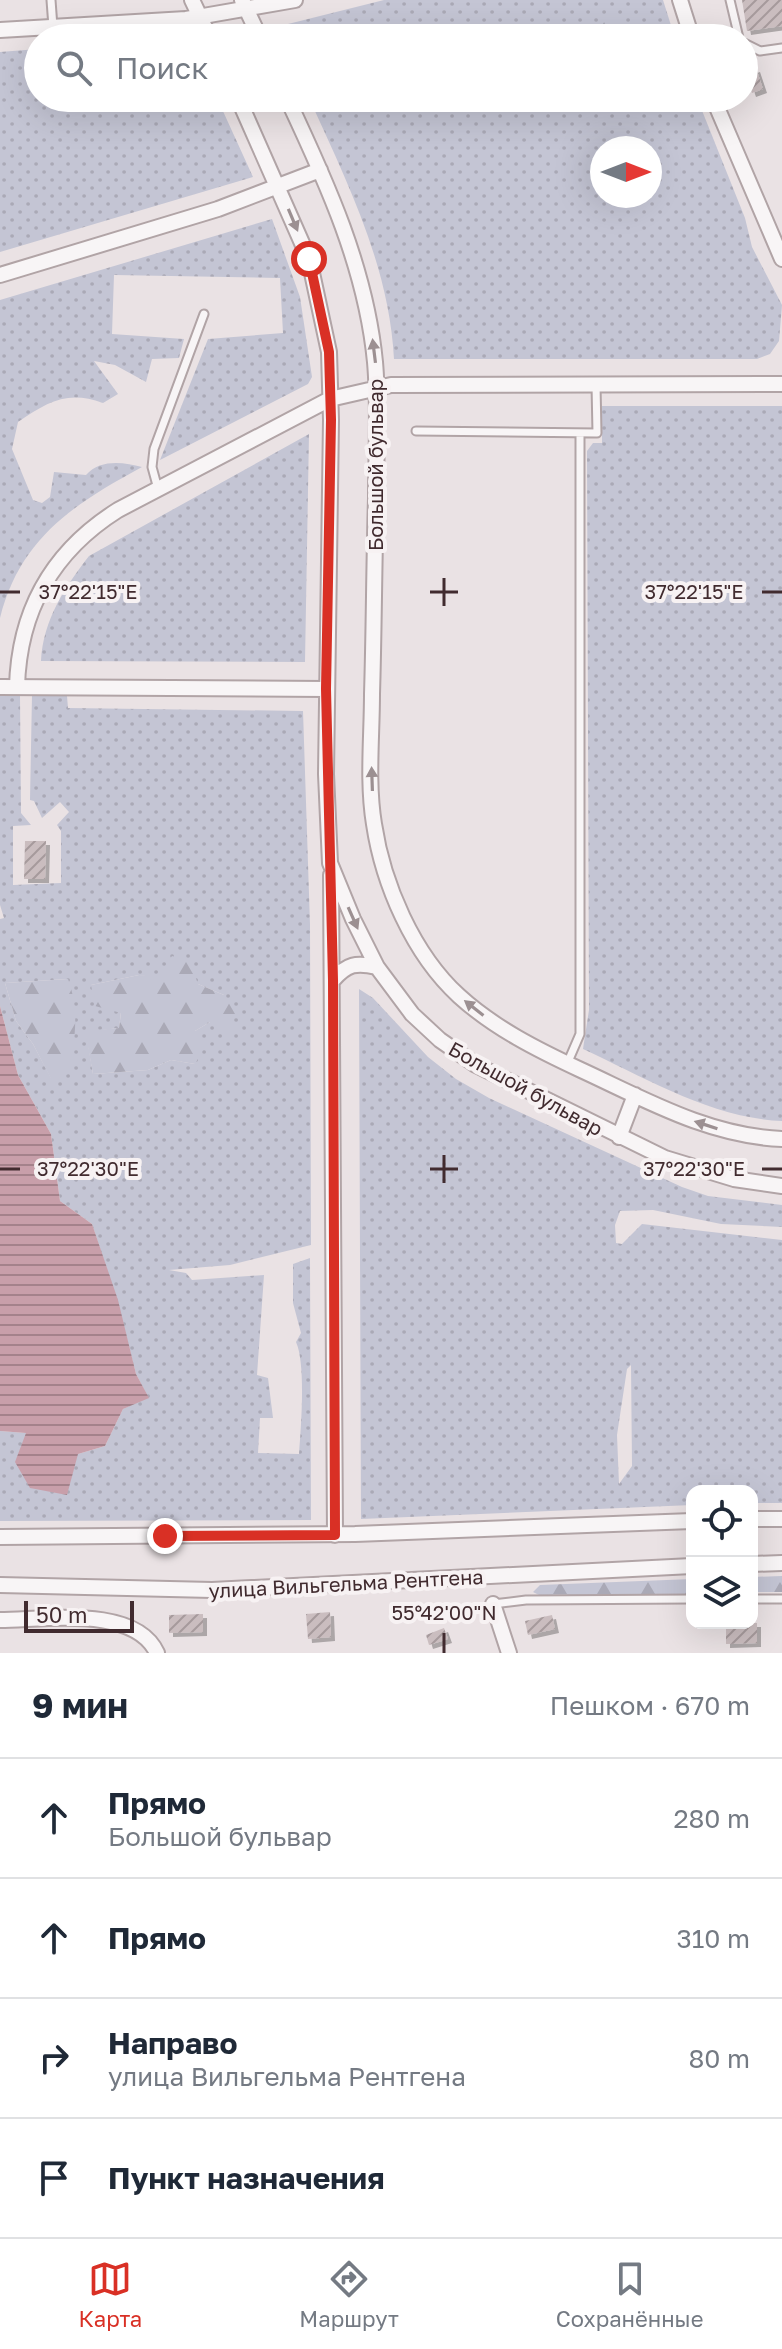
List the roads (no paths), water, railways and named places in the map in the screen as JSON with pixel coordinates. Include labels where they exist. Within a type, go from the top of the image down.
[{"type":"street","points":[[192,0],[203,24]]},
{"type":"street","points":[[102,24],[200,18],[244,5],[295,0]]},
{"type":"street","points":[[680,0],[688,24]]},
{"type":"street","points":[[244,5],[253,24]]},
{"type":"street","points":[[0,30],[24,29]]},
{"type":"street","name":"Большой бульвар","points":[[244,112],[309,259],[329,352],[326,689],[330,863],[377,967],[412,1014],[440,1040],[476,1065],[665,1158],[734,1179],[782,1186]]},
{"type":"street","name":"Большой бульвар","points":[[293,112],[320,170],[363,286],[377,388],[371,741],[373,821],[384,872],[406,922],[429,960],[457,995],[499,1027],[567,1064],[722,1130],[782,1139]]},
{"type":"street","points":[[719,112],[782,259]]},
{"type":"street","points":[[0,275],[279,188],[320,170]]},
{"type":"street","points":[[17,687],[24,629],[39,590],[59,558],[88,529],[330,399],[391,385],[775,384],[782,378]]},
{"type":"street","points":[[0,687],[326,689]]},
{"type":"street","points":[[330,863],[335,1535]]},
{"type":"street","points":[[333,980],[345,967],[354,964],[377,967]]},
{"type":"street","points":[[619,1137],[635,1095]]},
{"type":"street","points":[[758,1519],[782,1519]]},
{"type":"street","points":[[0,1537],[335,1535],[686,1521]]},
{"type":"street","points":[[758,1564],[782,1563]]},
{"type":"street","name":"улица Вильгельма Рентгена","points":[[0,1585],[212,1590],[686,1566]]},
{"type":"street","points":[[493,1604],[509,1653]]},
{"type":"street","points":[[0,1620],[95,1619],[120,1623],[138,1630],[152,1642],[157,1653]]},
{"type":"lane","points":[[51,0],[53,24]]},
{"type":"lane","points":[[730,0],[736,24]]},
{"type":"lane","points":[[758,50],[782,48]]},
{"type":"lane","points":[[158,489],[152,467],[154,449],[204,314]]},
{"type":"lane","points":[[416,431],[561,430],[597,433],[596,385]]},
{"type":"lane","points":[[567,1064],[580,1034],[580,433]]},
{"type":"lane","points":[[493,1604],[526,1600],[686,1599]]},
{"type":"lane","points":[[758,1599],[782,1599]]}]
